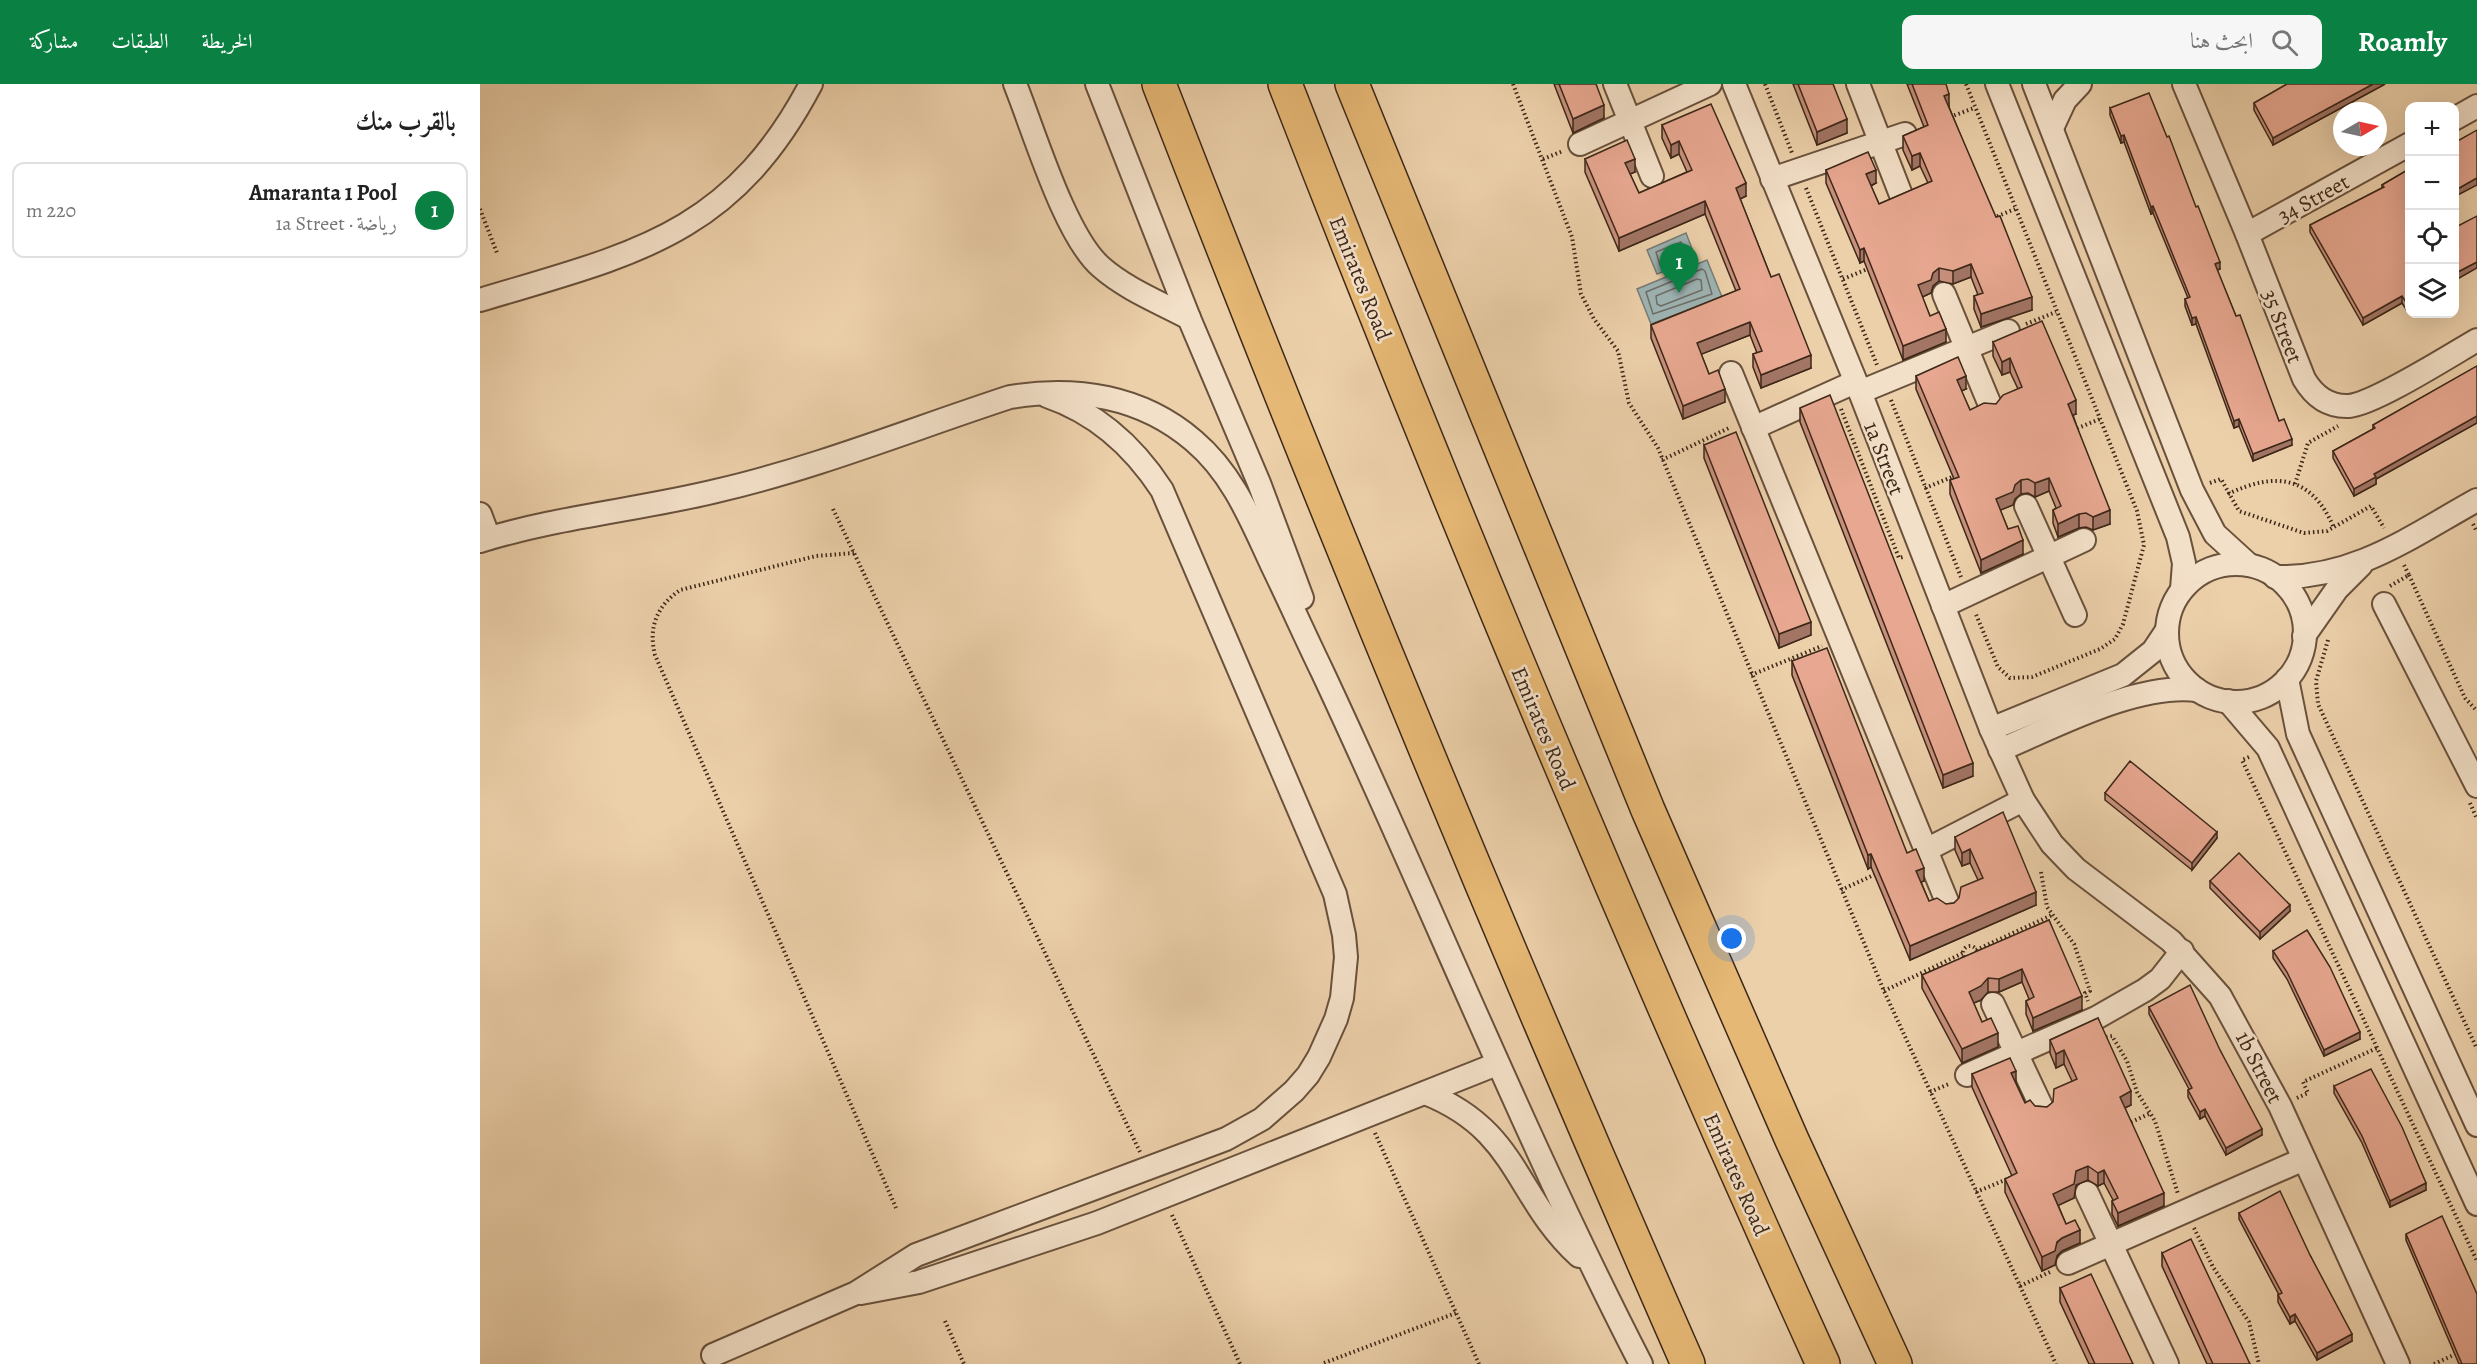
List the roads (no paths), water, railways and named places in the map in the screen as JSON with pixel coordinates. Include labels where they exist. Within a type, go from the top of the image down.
[{"type":"highway","points":[[1159,84],[1302,450],[1415,727],[1545,1036],[1688,1364]]},
{"type":"highway","name":"Emirates Road","points":[[1285,84],[1455,513],[1555,753],[1657,993],[1823,1364]]},
{"type":"highway","points":[[1352,84],[1653,821],[1792,1140],[1895,1364]]},
{"type":"street","points":[[480,300],[566,274],[654,243],[715,206],[745,180],[771,150],[794,117],[811,84]]},
{"type":"street","points":[[1015,84],[1068,219],[1086,252],[1113,277],[1189,318]]},
{"type":"street","points":[[1097,84],[1189,318],[1259,483],[1341,713]]},
{"type":"street","points":[[1615,84],[1652,176]]},
{"type":"street","points":[[1580,144],[1710,84]]},
{"type":"street","name":"1a Street","points":[[1734,84],[1858,387],[1995,739],[2023,800],[2042,830]]},
{"type":"street","points":[[1858,84],[1901,195]]},
{"type":"street","points":[[1997,84],[2181,550],[2182,589]]},
{"type":"street","points":[[2034,84],[2192,490],[2215,534],[2249,565],[2276,577],[2286,586],[2300,609],[2304,636],[2302,652],[2287,679],[2266,695],[2254,699],[2228,701],[2212,698],[2186,681],[2174,664],[2168,644],[2167,630],[2174,602],[2182,589],[2205,571],[2219,566],[2249,565]]},
{"type":"street","points":[[2052,128],[2065,100],[2080,84]]},
{"type":"street","name":"35 Street","points":[[2185,85],[2304,379],[2315,394],[2331,404],[2350,406],[2368,400],[2477,340]]},
{"type":"street","points":[[2459,116],[2477,106]]},
{"type":"street","points":[[1772,178],[1905,134]]},
{"type":"street","name":"34 Street","points":[[2247,234],[2405,146]]},
{"type":"street","points":[[1944,294],[1990,405]]},
{"type":"street","points":[[1751,423],[1858,387],[2008,331]]},
{"type":"street","points":[[1731,374],[1948,903]]},
{"type":"street","points":[[713,1355],[856,1293],[914,1256],[1245,1130],[1294,1091],[1319,1057],[1336,1019],[1345,978],[1344,935],[1331,884],[1162,490],[1150,470],[1118,436],[1080,410],[1037,392]]},
{"type":"street","points":[[480,514],[485,539],[759,480],[1010,397],[1037,392],[1094,394],[1139,407],[1172,424],[1195,441],[1215,461],[1246,508],[1341,713],[1497,1064],[1641,1364]]},
{"type":"street","points":[[2276,577],[2321,575],[2364,562],[2477,500]]},
{"type":"street","points":[[2026,506],[2075,615]]},
{"type":"street","points":[[1943,606],[2084,540]]},
{"type":"street","points":[[2304,636],[2337,589],[2364,562]]},
{"type":"street","points":[[2384,604],[2470,754],[2477,786]]},
{"type":"street","points":[[1995,739],[2123,675],[2153,651],[2167,630]]},
{"type":"street","points":[[2287,679],[2298,734],[2477,1125]]},
{"type":"street","points":[[1995,739],[2146,692],[2180,688],[2197,690]]},
{"type":"street","points":[[2228,701],[2268,748],[2477,1204]]},
{"type":"street","points":[[1926,850],[2023,800]]},
{"type":"street","name":"1b Street","points":[[2042,830],[2064,857],[2089,880],[2182,951],[2205,976],[2229,1010],[2280,1106],[2397,1364]]},
{"type":"street","points":[[1966,1076],[2096,1018],[2153,985],[2182,951]]},
{"type":"street","points":[[1993,1004],[2042,1108]]},
{"type":"street","points":[[856,1293],[897,1287],[941,1275],[1164,1198],[1497,1064]]},
{"type":"street","points":[[1425,1093],[1459,1108],[1489,1131],[1510,1157],[1548,1221],[1593,1268]]},
{"type":"street","points":[[2068,1263],[2304,1159]]},
{"type":"street","points":[[2087,1193],[2167,1364]]},
{"type":"water","points":[[1686,233],[1696,259],[1657,274],[1647,250]]},
{"type":"water","points":[[1707,260],[1722,297],[1651,324],[1637,289]]},
{"type":"place","name":"Amaranta 1 Pool","points":[[1679,293]]}]
